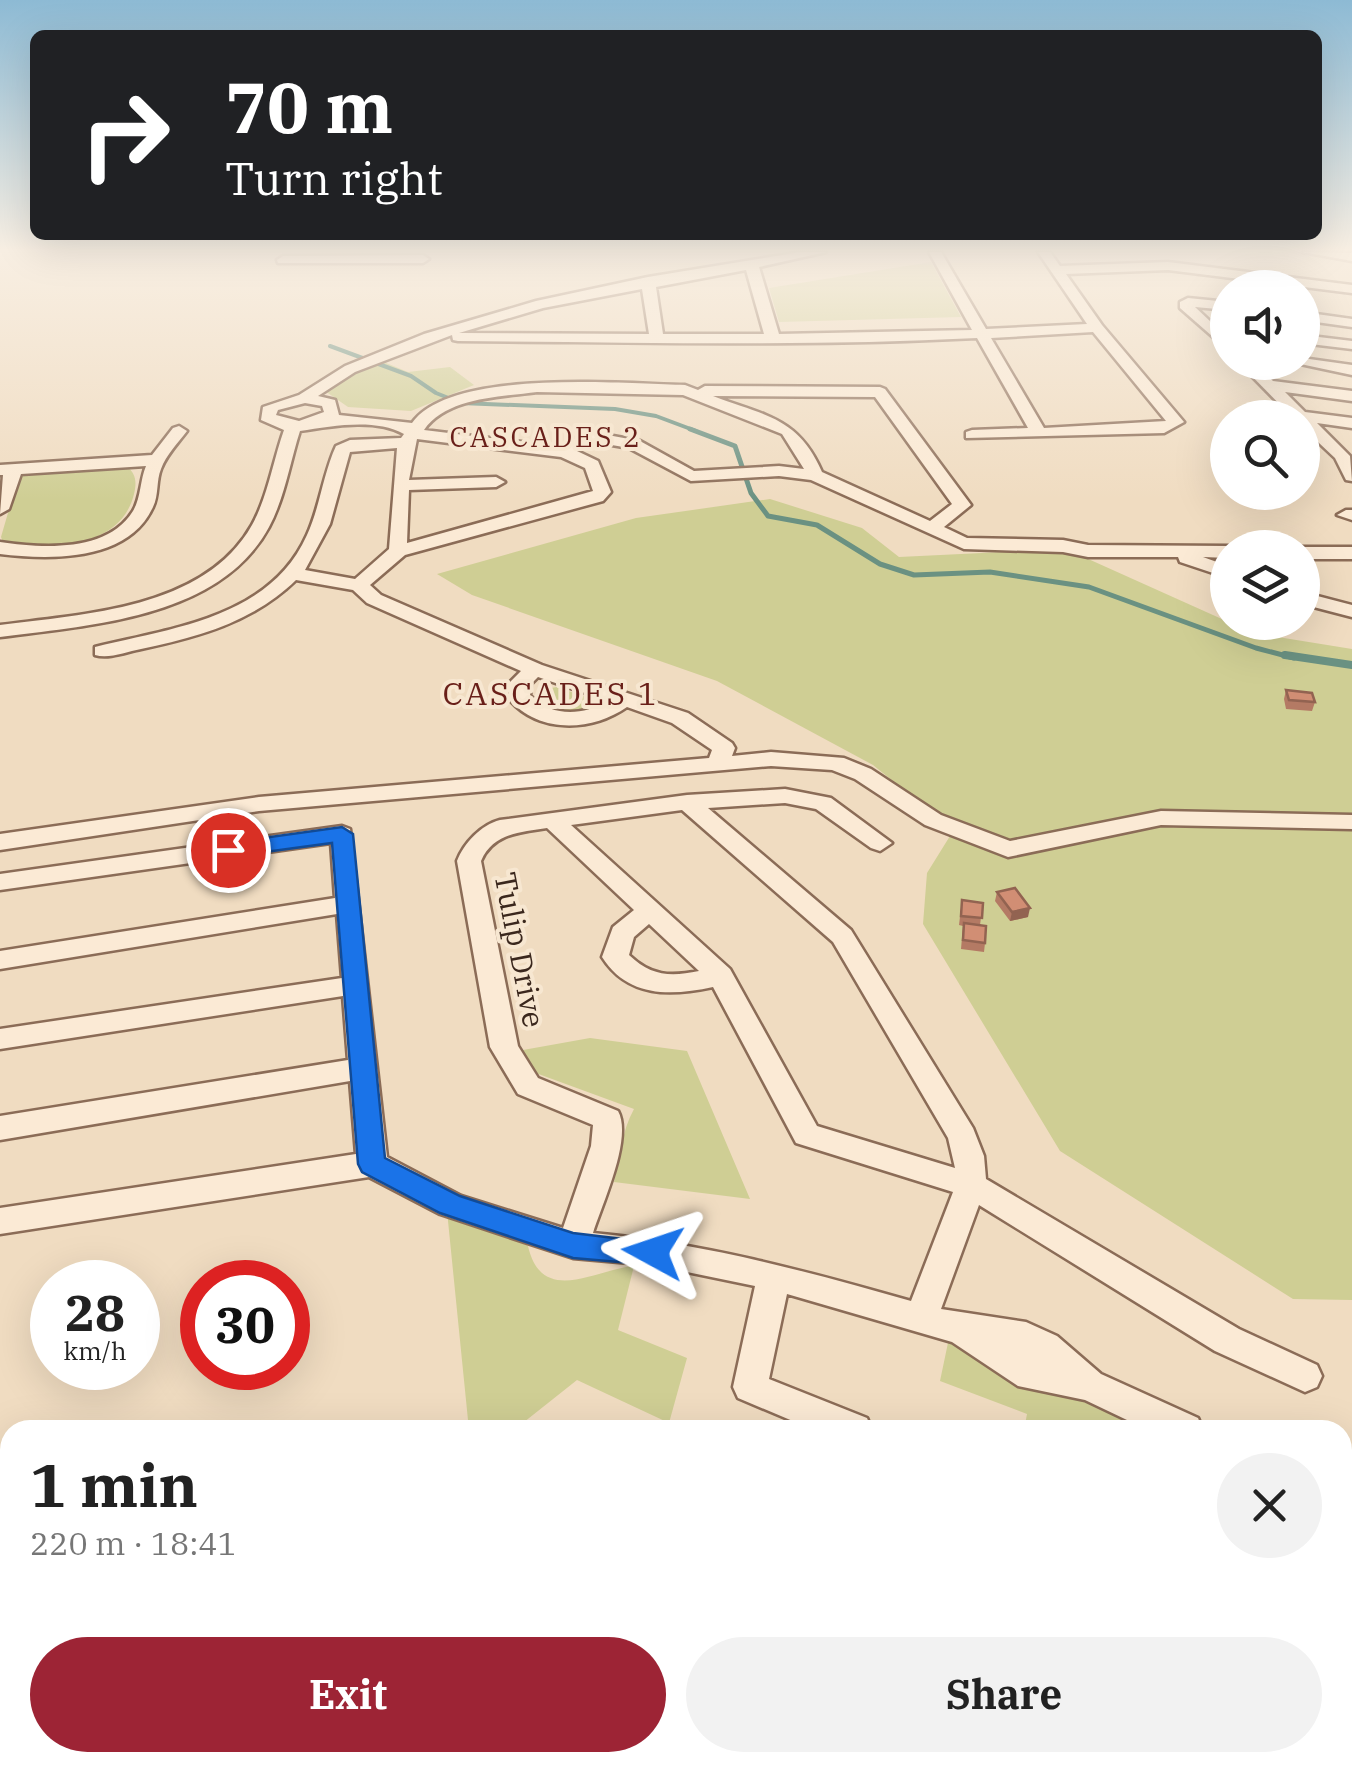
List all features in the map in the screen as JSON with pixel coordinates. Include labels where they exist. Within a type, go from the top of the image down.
[{"type":"street","points":[[305,398],[350,368],[436,335]]},
{"type":"street","points":[[656,335],[657,340]]},
{"type":"street","points":[[772,335],[774,340]]},
{"type":"street","points":[[428,337],[774,340],[957,335]]},
{"type":"street","points":[[981,335],[1038,432]]},
{"type":"street","points":[[972,435],[1173,426],[1176,422],[1103,335]]},
{"type":"street","points":[[1320,341],[1352,345]]},
{"type":"street","points":[[1320,365],[1352,370]]},
{"type":"street","points":[[1264,380],[1285,400]]},
{"type":"street","points":[[1268,384],[1352,396]]},
{"type":"street","points":[[102,651],[229,620],[292,574],[321,527],[342,450],[414,431],[465,397],[502,389],[880,392],[962,505],[930,528]]},
{"type":"street","points":[[685,390],[788,431],[804,450],[816,475]]},
{"type":"street","points":[[329,414],[328,403],[305,398],[280,402],[266,412],[272,422],[293,426],[329,414],[414,431],[565,452],[592,465],[602,492],[598,497],[398,551],[359,585]]},
{"type":"street","points":[[1320,419],[1352,423]]},
{"type":"street","points":[[0,631],[113,616],[182,593],[220,569],[241,552],[259,529],[293,426]]},
{"type":"street","points":[[0,548],[72,548],[102,544],[118,536],[134,523],[145,506],[151,472],[179,430]]},
{"type":"street","points":[[398,551],[400,485],[414,431]]},
{"type":"street","points":[[1320,434],[1342,456],[1352,476]]},
{"type":"street","points":[[565,452],[576,439],[586,436],[634,444],[691,476],[779,471],[816,475],[964,544],[1210,552]]},
{"type":"street","points":[[0,509],[7,469],[158,460]]},
{"type":"street","points":[[400,485],[496,482]]},
{"type":"street","points":[[1168,552],[1210,566]]},
{"type":"street","points":[[1320,552],[1352,553]]},
{"type":"street","points":[[292,574],[359,585],[374,599],[535,669],[680,718],[724,748],[718,764]]},
{"type":"street","points":[[1320,603],[1352,611]]},
{"type":"street","points":[[535,669],[521,682],[520,698],[532,711],[555,719],[583,720],[609,712],[625,699]]},
{"type":"street","points":[[0,842],[260,804],[771,759],[836,763],[862,774],[934,820],[1008,849],[1161,818],[1352,822]]},
{"type":"street","name":"Tulip Drive","points":[[573,1246],[606,1146],[608,1119],[528,1086],[504,1047],[469,862],[474,849],[500,827],[687,802],[785,796],[823,803],[880,843]]},
{"type":"street","points":[[687,802],[842,936],[962,1136],[970,1156],[971,1185],[922,1317]]},
{"type":"street","points":[[551,819],[721,976],[807,1135],[971,1185],[1227,1340],[1306,1376]]},
{"type":"street","points":[[0,882],[342,834],[372,1164]]},
{"type":"street","points":[[0,960],[348,904]]},
{"type":"street","points":[[650,910],[622,934],[615,957],[633,977],[664,987],[721,976]]},
{"type":"street","points":[[0,1039],[356,985]]},
{"type":"street","points":[[0,1128],[364,1068]]},
{"type":"street","points":[[0,1221],[372,1164],[450,1205],[573,1246],[653,1252],[774,1276],[922,1317],[962,1330],[1030,1376],[1089,1386],[1163,1420]]},
{"type":"street","points":[[774,1276],[750,1386],[830,1420]]},
{"type":"shaded area","points":[[379,360],[408,372],[450,367],[474,385],[411,411],[348,407],[325,391],[339,379]]},
{"type":"shaded area","points":[[126,466],[135,478],[134,494],[126,512],[99,536],[61,545],[3,542],[1,537],[19,475],[28,470]]},
{"type":"shaded area","points":[[770,499],[862,528],[899,557],[1066,549],[1210,614],[1210,640],[1296,640],[1352,649],[1352,1300],[1293,1299],[1060,1151],[923,924],[927,873],[950,836],[962,827],[935,815],[873,765],[717,681],[472,595],[437,574],[636,518]]},
{"type":"shaded area","points":[[557,687],[592,699],[595,705],[577,714],[542,710],[536,699],[538,690]]},
{"type":"shaded area","points":[[590,1038],[687,1051],[750,1199],[614,1182],[634,1109],[533,1072],[523,1050]]},
{"type":"shaded area","points":[[446,1201],[528,1246],[535,1264],[545,1275],[558,1280],[634,1266],[618,1330],[687,1358],[670,1420],[577,1380],[527,1420],[468,1420]]},
{"type":"shaded area","points":[[949,1338],[969,1346],[990,1370],[1035,1391],[1066,1388],[1132,1420],[1026,1420],[1027,1414],[940,1381]]},
{"type":"building","points":[[1286,690],[1312,693],[1315,702],[1289,700]]},
{"type":"building","points":[[1015,888],[1030,908],[1012,912],[997,892]]},
{"type":"building","points":[[962,900],[983,903],[982,918],[961,916]]},
{"type":"building","points":[[964,923],[986,926],[985,943],[963,940]]},
{"type":"waterway","points":[[330,346],[411,376],[436,393],[461,403],[615,409],[656,416],[696,431]]},
{"type":"waterway","points":[[690,429],[735,446],[751,493],[768,516],[817,525],[880,564],[914,575],[990,572],[1089,587],[1294,658]]},
{"type":"waterway","points":[[1285,655],[1352,665]]},
{"type":"district","name":"CASCADES 2","points":[[546,437]]},
{"type":"district","name":"CASCADES 1","points":[[551,694]]},
{"type":"route","points":[[228,850],[342,834],[372,1164],[450,1205],[573,1246],[653,1252]]}]
